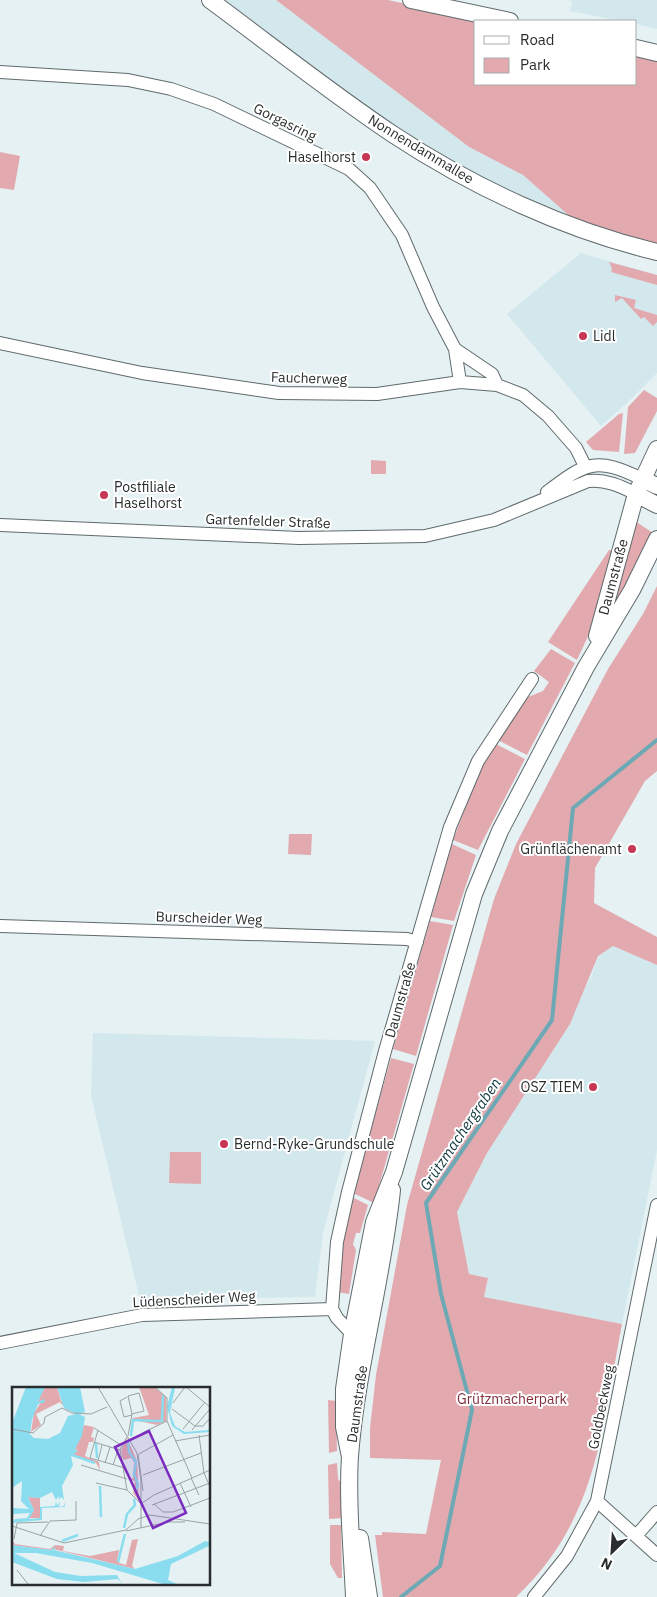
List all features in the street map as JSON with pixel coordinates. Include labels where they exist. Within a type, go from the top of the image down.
[{"type":"main road","name":"Nonnendammallee","points":[[210,0],[365,115],[436,161],[550,216],[598,234],[657,252]]},
{"type":"main road","points":[[411,0],[505,20]]},
{"type":"main road","points":[[637,48],[657,53]]},
{"type":"main road","name":"Daumstraße","points":[[590,660],[639,486],[657,449]]},
{"type":"main road","points":[[639,486],[657,486]]},
{"type":"main road","points":[[639,486],[657,505]]},
{"type":"main road","name":"Daumstraße","points":[[354,1597],[350,1458],[344,1427],[344,1389],[352,1334],[374,1222],[394,1172],[474,894],[487,858],[590,660],[632,590],[657,539]]},
{"type":"main road","name":"Daumstraße","points":[[350,1458],[362,1371],[384,1256],[394,1172]]},
{"type":"main road","name":"Daumstraße","points":[[351,1492],[360,1532],[369,1597]]},
{"type":"street","name":"Gorgasring","points":[[0,72],[128,80],[171,89],[214,104],[349,169],[370,188],[402,235],[432,304],[455,349],[460,382]]},
{"type":"street","name":"Faucherweg","points":[[0,343],[142,373],[282,394],[377,394],[460,382],[496,385],[523,395],[548,416],[576,448],[585,466]]},
{"type":"street","name":"Gorgasring","points":[[455,349],[492,374],[496,385]]},
{"type":"street","points":[[585,466],[610,466],[639,486]]},
{"type":"street","name":"Gartenfelder Straße","points":[[531,504],[570,474],[585,466]]},
{"type":"street","name":"Gartenfelder Straße","points":[[0,525],[300,538],[393,538],[436,535],[472,527],[508,515],[588,481],[597,480],[613,484],[639,486]]},
{"type":"street","name":"Daumstraße","points":[[332,1309],[337,1242],[348,1192],[450,827],[470,776],[491,739],[532,679]]},
{"type":"street","name":"Burscheider Weg","points":[[0,926],[397,939],[417,942]]},
{"type":"street","name":"Goldbeckweg","points":[[541,1595],[571,1550],[597,1501],[657,1205]]},
{"type":"street","points":[[332,1309],[337,1318],[352,1334]]},
{"type":"street","name":"Lüdenscheider Weg","points":[[0,1342],[142,1315],[332,1309]]},
{"type":"street","points":[[597,1501],[657,1555]]},
{"type":"street","points":[[636,1536],[657,1512]]},
{"type":"shaded area","points":[[219,0],[276,0],[469,147],[523,175],[574,220],[516,195],[415,142]]},
{"type":"shaded area","points":[[566,0],[657,0],[657,29],[637,24],[637,20],[616,20],[570,11],[572,1]]},
{"type":"shaded area","points":[[581,253],[657,275],[657,373],[601,426],[507,314]]},
{"type":"shaded area","name":"OSZ TIEM","points":[[613,946],[657,965],[657,1150],[622,1324],[484,1297],[488,1278],[469,1274],[457,1212],[487,1153],[591,977],[598,956]]},
{"type":"shaded area","name":"Bernd-Ryke-Grundschule","points":[[93,1033],[375,1041],[323,1233],[315,1297],[184,1299],[141,1304],[91,1096]]},
{"type":"green space","points":[[276,0],[388,0],[480,20],[474,20],[474,85],[637,85],[637,54],[657,58],[657,246],[574,220],[523,175],[469,147]]},
{"type":"green space","points":[[0,152],[20,156],[14,190],[0,188]]},
{"type":"green space","points":[[609,262],[657,275],[657,285],[611,272],[612,269]]},
{"type":"green space","points":[[615,295],[636,300],[634,308],[657,315],[657,322],[653,326],[644,317],[641,319],[622,298],[615,302]]},
{"type":"green space","points":[[644,390],[657,398],[657,411],[635,453],[624,454],[628,407]]},
{"type":"green space","points":[[623,413],[619,452],[593,450],[586,442],[619,414]]},
{"type":"green space","points":[[371,460],[386,461],[386,474],[371,474]]},
{"type":"green space","points":[[635,521],[653,533],[610,621]]},
{"type":"green space","points":[[609,550],[616,551],[590,632],[577,660],[548,642]]},
{"type":"green space","name":"Grützmacherpark","points":[[657,586],[657,771],[645,781],[595,868],[594,903],[657,937],[657,965],[613,946],[598,956],[570,1024],[487,1153],[457,1212],[469,1274],[488,1278],[484,1297],[622,1324],[609,1400],[592,1471],[580,1504],[564,1536],[543,1567],[516,1597],[383,1597],[375,1535],[382,1535],[382,1532],[426,1534],[441,1460],[370,1458],[370,1428],[376,1375],[407,1205],[494,899],[516,844],[608,669],[643,614]]},
{"type":"green space","points":[[551,649],[575,663],[527,755],[496,739],[523,699],[543,691],[549,682],[534,671]]},
{"type":"green space","points":[[494,743],[525,759],[478,850],[453,840],[479,772]]},
{"type":"green space","points":[[289,834],[312,834],[311,855],[288,854]]},
{"type":"green space","points":[[452,844],[476,855],[454,921],[431,917]]},
{"type":"green space","points":[[430,921],[453,925],[416,1056],[393,1049]]},
{"type":"green space","points":[[391,1058],[414,1064],[374,1203],[353,1193]]},
{"type":"green space","points":[[170,1152],[201,1152],[201,1184],[169,1183]]},
{"type":"green space","points":[[352,1197],[368,1205],[360,1233],[356,1233],[353,1244],[356,1250],[349,1294],[336,1292],[339,1254]]},
{"type":"green space","points":[[328,1400],[336,1401],[337,1451],[329,1453]]},
{"type":"green space","points":[[337,1463],[338,1479],[343,1485],[342,1518],[329,1519],[328,1465]]},
{"type":"green space","points":[[330,1525],[341,1525],[342,1578],[338,1578],[330,1564]]},
{"type":"waterway","name":"Grützmachergraben","points":[[401,1597],[440,1566],[472,1410],[441,1294],[426,1203],[552,1020],[573,808],[657,740]]},
{"type":"place","name":"Haselhorst","points":[[366,157]]},
{"type":"place","name":"Lidl","points":[[583,336]]},
{"type":"place","name":"Postfiliale Haselhorst","points":[[104,495]]},
{"type":"place","name":"Grünflächenamt","points":[[632,849]]},
{"type":"place","name":"OSZ TIEM","points":[[593,1087]]},
{"type":"place","name":"Bernd-Ryke-Grundschule","points":[[224,1144]]}]
